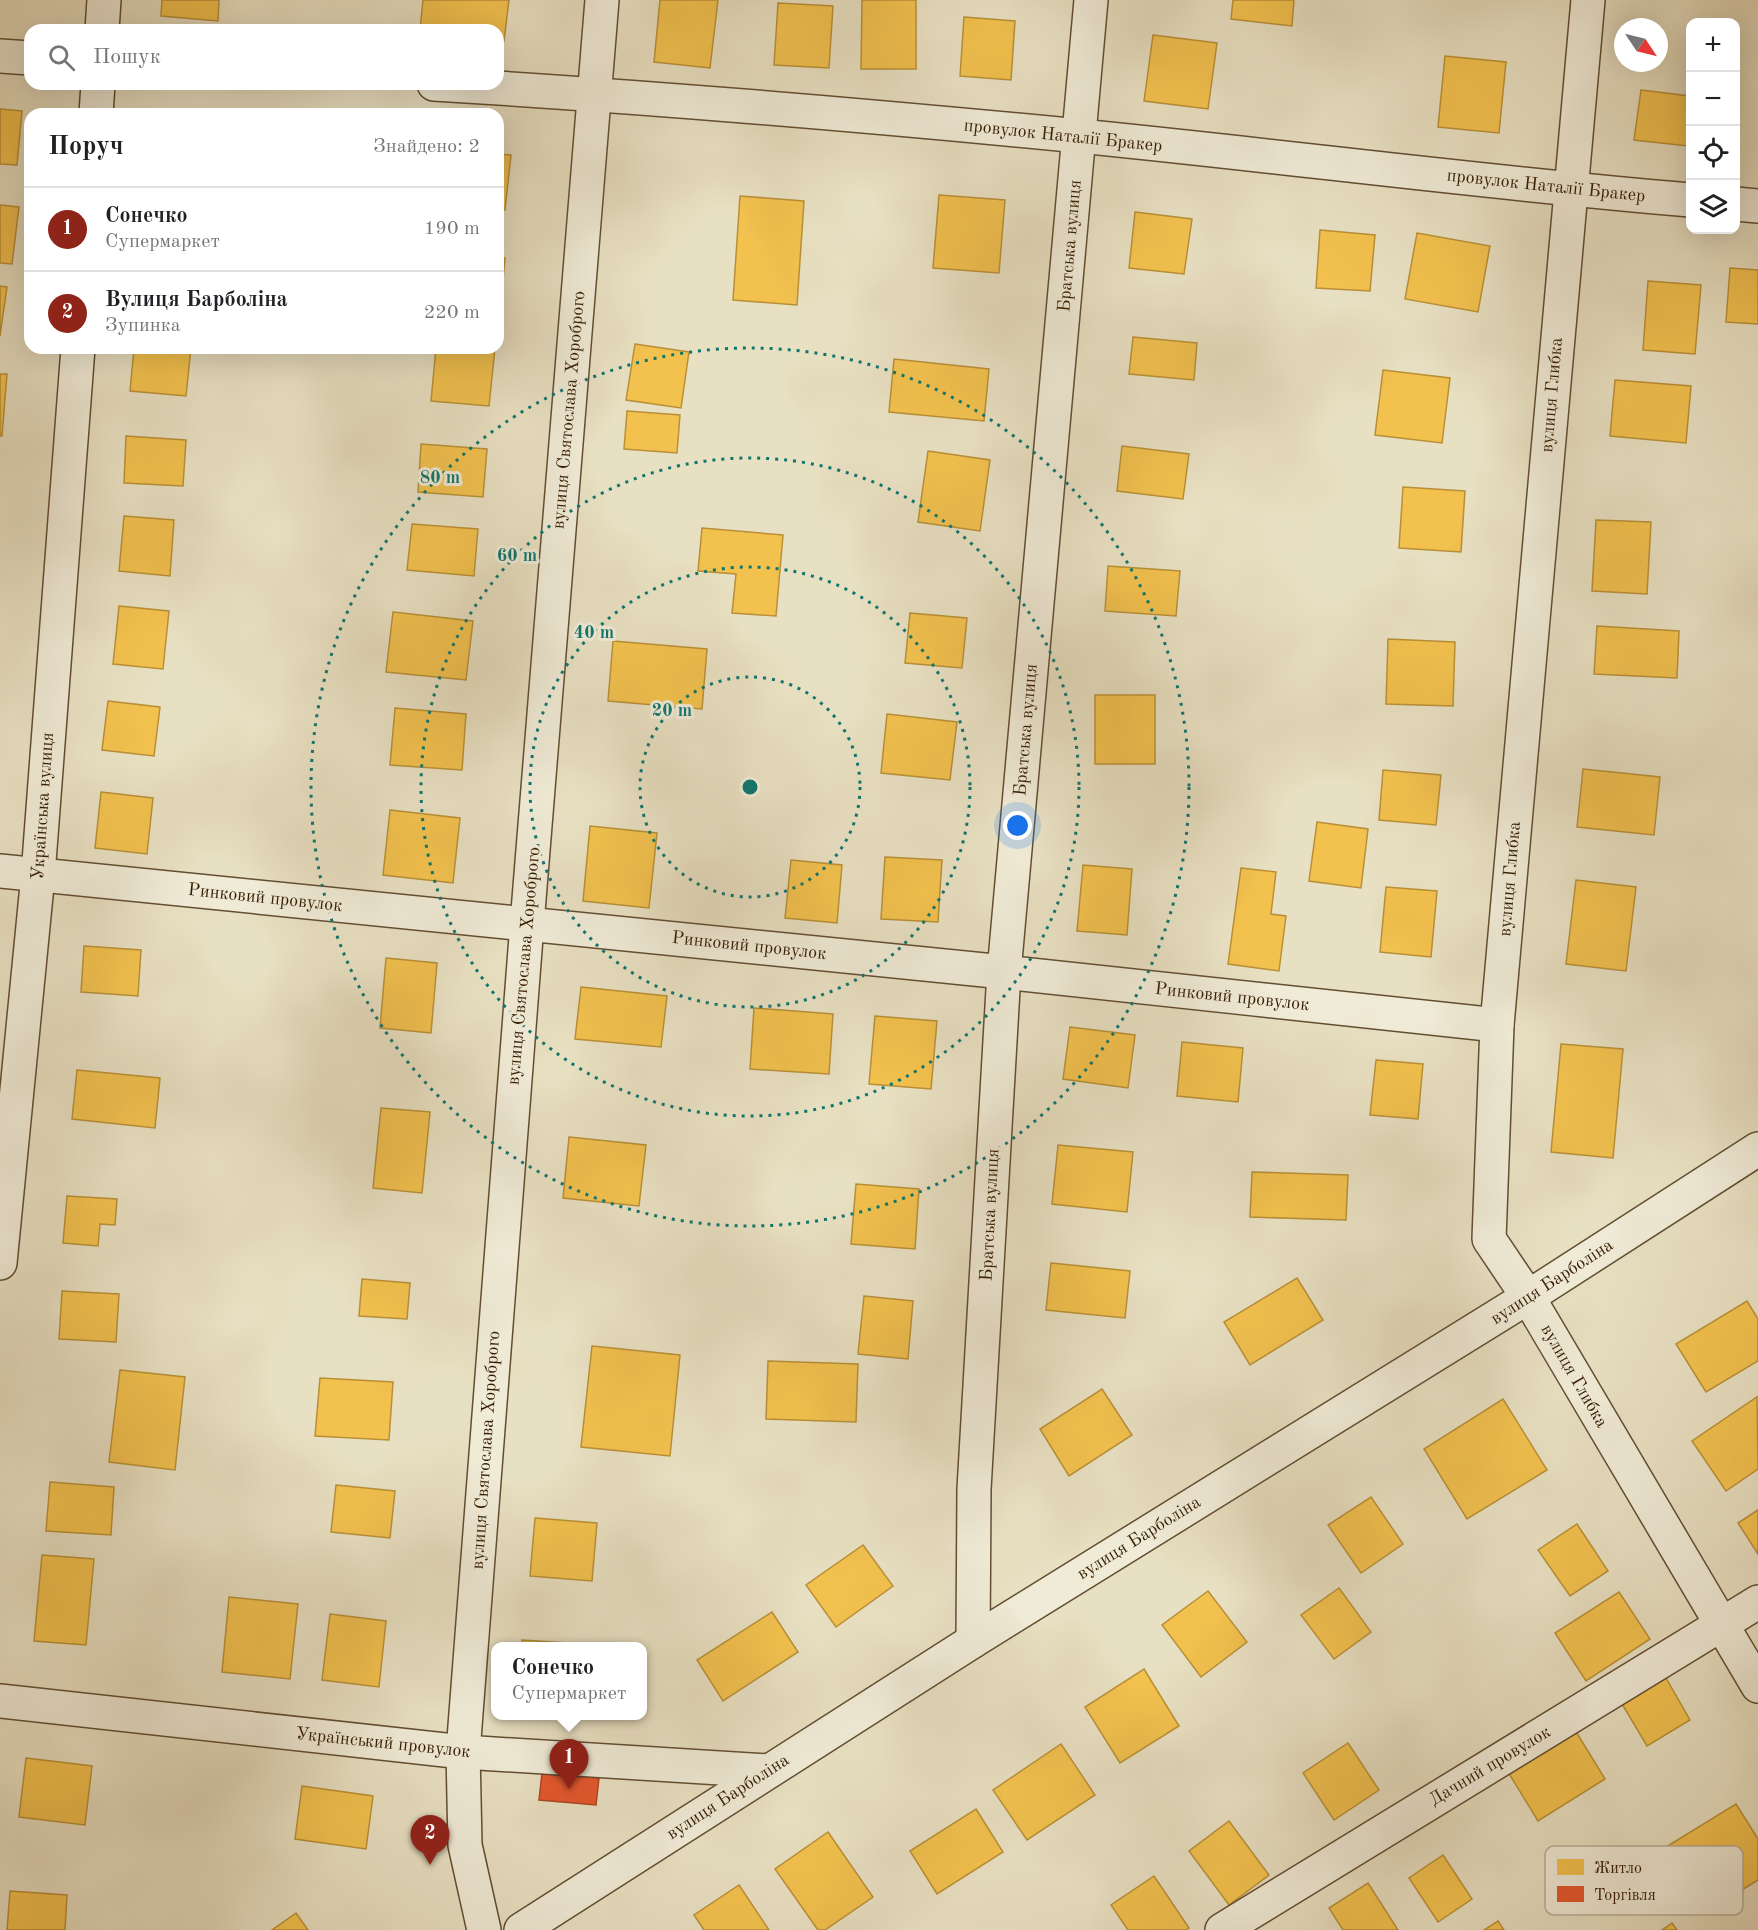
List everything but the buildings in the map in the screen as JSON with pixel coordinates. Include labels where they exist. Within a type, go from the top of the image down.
[{"type":"street","points":[[102,24],[104,0]]},
{"type":"street","name":"вулиця Святослава Хороброго","points":[[484,1930],[465,1845],[463,1752],[602,0]]},
{"type":"street","name":"Братська вулиця","points":[[973,1641],[974,1489],[1004,972],[1091,0]]},
{"type":"street","name":"вулиця Глибка","points":[[1588,0],[1497,1025],[1489,1239],[1528,1297],[1758,1686]]},
{"type":"street","points":[[0,56],[24,58]]},
{"type":"street","name":"провулок Наталії Бракер","points":[[504,88],[595,94],[1079,136],[1570,190],[1686,200]]},
{"type":"street","points":[[96,108],[98,90]]},
{"type":"street","points":[[1740,204],[1758,206]]},
{"type":"street","name":"Українська вулиця","points":[[0,1263],[39,875],[78,354]]},
{"type":"street","name":"Ринковий провулок","points":[[0,871],[1004,972],[1497,1025]]},
{"type":"street","name":"вулиця Барболіна","points":[[521,1930],[973,1641],[1528,1297],[1758,1149]]},
{"type":"street","name":"Дачний провулок","points":[[1222,1930],[1758,1602]]},
{"type":"street","name":"Український провулок","points":[[0,1701],[463,1752],[768,1771]]},
{"type":"place","name":"Сонечко","points":[[569,1789]]},
{"type":"place","name":"Вулиця Барболіна","points":[[430,1865]]}]
